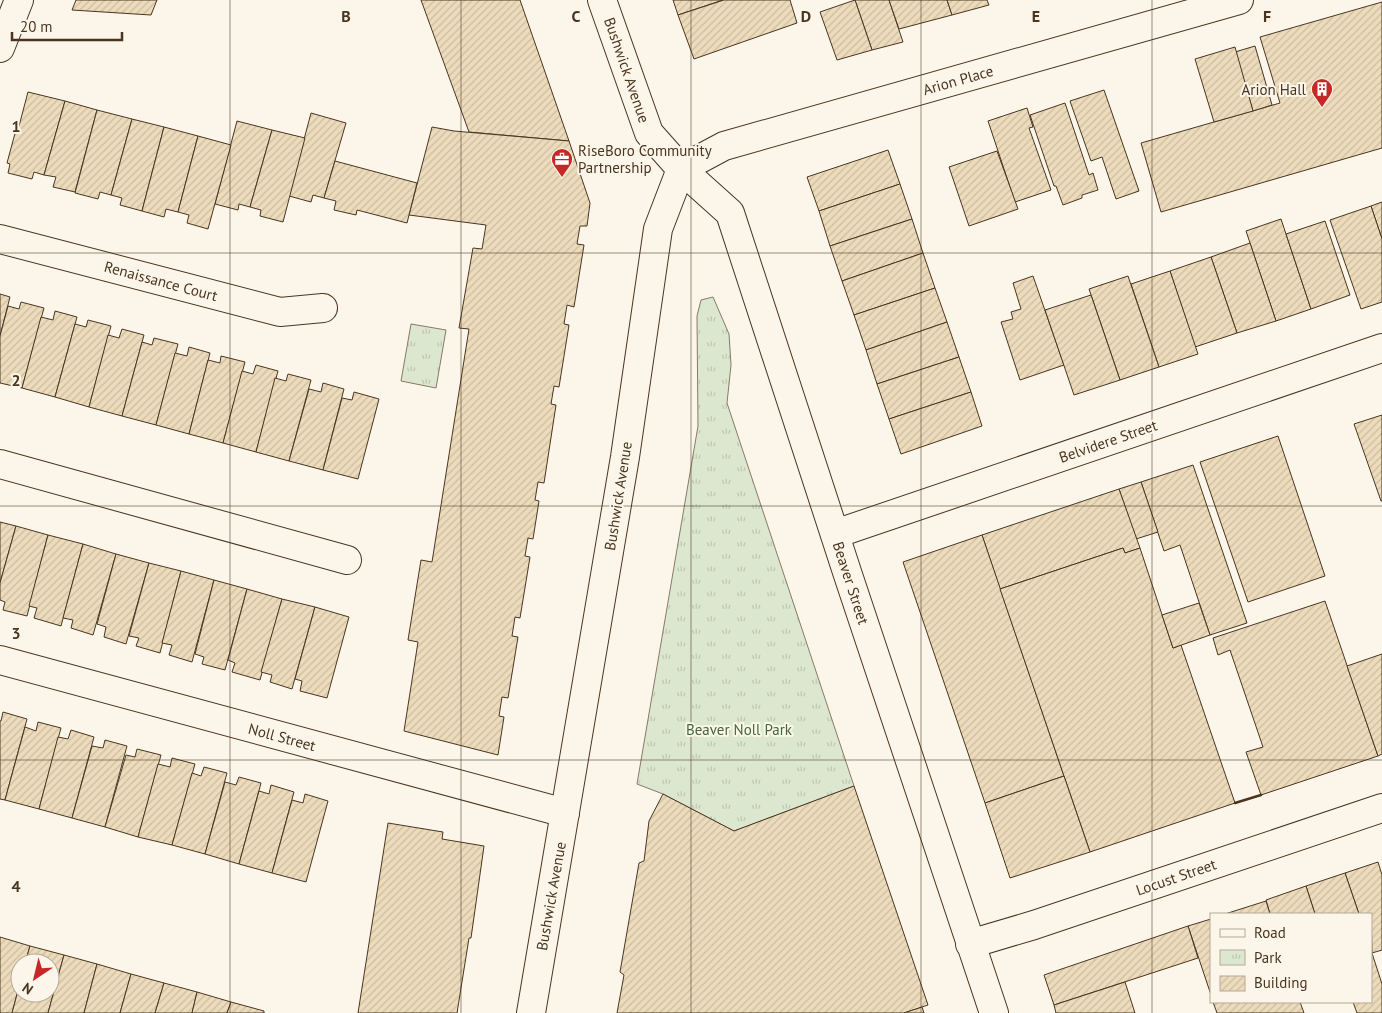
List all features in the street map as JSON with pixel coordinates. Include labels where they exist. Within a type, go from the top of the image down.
[{"type":"street","points":[[0,48],[20,0]]},
{"type":"street","name":"Bushwick Avenue","points":[[531,1013],[625,457],[658,229],[681,170],[649,133],[602,0]]},
{"type":"street","name":"Arion Place","points":[[681,170],[724,146],[1239,0]]},
{"type":"street","name":"Beaver Street","points":[[681,170],[730,213],[994,1013]]},
{"type":"street","name":"Renaissance Court","points":[[0,239],[280,312],[324,308]]},
{"type":"street","name":"Belvidere Street","points":[[835,534],[1382,348]]},
{"type":"street","points":[[0,464],[347,560]]},
{"type":"street","name":"Noll Street","points":[[0,660],[565,813]]},
{"type":"street","name":"Locust Street","points":[[970,944],[1034,925],[1382,808]]},
{"type":"green space","name":"Beaver Noll Park","points":[[713,297],[729,334],[731,365],[727,403],[854,786],[734,831],[663,794],[637,784],[698,426],[697,316],[701,300]]},
{"type":"green space","points":[[411,324],[446,330],[436,388],[401,381]]},
{"type":"building","points":[[76,0],[157,0],[151,15],[72,10]]},
{"type":"building","points":[[421,0],[520,0],[569,141],[469,132]]},
{"type":"building","points":[[673,0],[723,0],[678,15]]},
{"type":"building","points":[[724,0],[790,0],[797,23],[694,59],[678,15]]},
{"type":"building","points":[[855,0],[889,0],[903,42],[872,50]]},
{"type":"building","points":[[855,0],[872,50],[837,60],[820,12]]},
{"type":"building","points":[[889,0],[947,0],[952,15],[899,29]]},
{"type":"building","points":[[947,0],[987,0],[989,5],[952,15]]},
{"type":"building","name":"Arion Hall","points":[[1382,2],[1382,148],[1161,212],[1141,143],[1280,103],[1260,37]]},
{"type":"building","points":[[1255,46],[1272,105],[1253,111],[1235,52]]},
{"type":"building","points":[[1235,47],[1253,111],[1214,122],[1195,59]]},
{"type":"building","points":[[1104,90],[1139,191],[1116,199],[1102,157],[1091,161],[1070,101]]},
{"type":"building","points":[[28,92],[65,101],[44,175],[34,172],[32,179],[8,173],[10,164],[7,163]]},
{"type":"building","points":[[65,101],[97,110],[75,192],[53,187],[56,177],[44,175]]},
{"type":"building","points":[[1065,103],[1089,175],[1093,173],[1098,190],[1082,195],[1082,198],[1063,205],[1056,186],[1054,186],[1030,115]]},
{"type":"building","points":[[1027,108],[1033,127],[1029,128],[1051,190],[1015,202],[988,121]]},
{"type":"building","points":[[97,110],[132,119],[111,195],[100,192],[98,199],[75,193]]},
{"type":"building","points":[[311,113],[346,123],[324,198],[313,195],[311,202],[289,196]]},
{"type":"building","points":[[132,119],[164,127],[142,211],[120,205],[122,198],[111,195]]},
{"type":"building","points":[[237,121],[272,130],[250,207],[239,204],[238,210],[215,204]]},
{"type":"building","points":[[164,127],[198,136],[178,212],[166,209],[164,217],[142,211]]},
{"type":"building","points":[[432,127],[454,131],[569,141],[590,203],[587,226],[580,226],[577,244],[584,245],[574,307],[567,305],[564,324],[569,325],[559,387],[554,386],[551,404],[556,405],[544,483],[538,482],[535,500],[539,501],[533,539],[528,538],[525,556],[530,557],[520,618],[515,617],[512,636],[518,637],[508,698],[502,697],[499,716],[504,717],[498,755],[404,731],[418,642],[408,640],[421,560],[432,562],[469,329],[459,328],[473,248],[482,249],[486,225],[409,215]]},
{"type":"building","points":[[272,130],[305,138],[283,222],[260,216],[261,210],[250,207]]},
{"type":"building","points":[[198,136],[231,145],[208,229],[187,223],[189,215],[178,212]]},
{"type":"building","points":[[888,150],[900,184],[819,211],[807,177]]},
{"type":"building","points":[[997,151],[1018,209],[969,226],[949,167]]},
{"type":"building","points":[[335,161],[417,183],[407,223],[357,210],[356,215],[334,210],[336,201],[324,198]]},
{"type":"building","points":[[900,184],[912,219],[830,246],[819,211]]},
{"type":"building","points":[[1382,202],[1382,239],[1371,206]]},
{"type":"building","points":[[1371,206],[1382,239],[1382,302],[1361,309],[1330,220]]},
{"type":"building","points":[[912,219],[923,253],[842,281],[830,246]]},
{"type":"building","points":[[1281,219],[1311,309],[1276,321],[1246,231]]},
{"type":"building","points":[[1325,221],[1350,295],[1311,309],[1286,234]]},
{"type":"building","points":[[1250,243],[1276,321],[1237,333],[1211,257]]},
{"type":"building","points":[[923,253],[935,288],[854,315],[842,281]]},
{"type":"building","points":[[1211,257],[1237,333],[1195,347],[1170,271]]},
{"type":"building","points":[[1170,271],[1198,354],[1159,367],[1131,284]]},
{"type":"building","points":[[1033,276],[1064,365],[1020,380],[1001,322],[1013,319],[1011,312],[1021,309],[1013,283]]},
{"type":"building","points":[[1128,276],[1159,367],[1120,380],[1089,289]]},
{"type":"building","points":[[935,288],[947,322],[866,350],[854,315]]},
{"type":"building","points":[[0,294],[10,297],[0,336]]},
{"type":"building","points":[[1091,295],[1120,380],[1074,395],[1045,310]]},
{"type":"building","points":[[21,302],[44,308],[22,388],[0,383],[0,336],[8,306],[19,309]]},
{"type":"building","points":[[55,311],[77,317],[55,397],[22,388],[41,317],[53,320]]},
{"type":"building","points":[[88,320],[111,326],[89,407],[55,397],[75,324],[86,327]]},
{"type":"building","points":[[947,322],[959,357],[877,384],[866,350]]},
{"type":"building","points":[[122,329],[144,335],[122,416],[89,407],[108,335],[119,338]]},
{"type":"building","points":[[154,338],[178,344],[156,425],[122,416],[142,342],[152,345]]},
{"type":"building","points":[[189,347],[210,353],[189,434],[156,425],[175,353],[187,356]]},
{"type":"building","points":[[221,356],[245,362],[223,443],[189,434],[208,360],[220,363]]},
{"type":"building","points":[[959,357],[971,392],[889,419],[877,384]]},
{"type":"building","points":[[256,365],[278,371],[256,452],[223,443],[242,371],[253,374]]},
{"type":"building","points":[[288,374],[311,380],[289,461],[256,452],[275,378],[286,381]]},
{"type":"building","points":[[323,383],[344,389],[323,470],[289,461],[309,389],[321,392]]},
{"type":"building","points":[[354,392],[379,399],[358,479],[323,470],[342,398],[352,400]]},
{"type":"building","points":[[971,392],[982,426],[901,454],[889,419]]},
{"type":"building","points":[[1382,415],[1382,501],[1381,501],[1354,424]]},
{"type":"building","points":[[1278,436],[1325,576],[1248,602],[1200,462]]},
{"type":"building","points":[[1193,465],[1247,623],[1210,635],[1180,545],[1164,551],[1141,482]]},
{"type":"building","points":[[1141,482],[1158,532],[1136,539],[1119,489]]},
{"type":"building","points":[[1119,489],[1140,548],[1125,553],[1123,548],[1000,589],[982,535]]},
{"type":"building","points":[[0,522],[16,526],[0,583]]},
{"type":"building","points":[[16,526],[48,535],[27,616],[3,610],[5,602],[0,600],[0,583]]},
{"type":"building","points":[[48,535],[83,544],[61,626],[34,618],[37,608],[29,606]]},
{"type":"building","points":[[982,535],[1064,776],[985,803],[903,562]]},
{"type":"building","points":[[83,544],[116,554],[93,635],[71,628],[73,620],[63,618]]},
{"type":"building","points":[[1123,548],[1125,553],[1140,548],[1173,648],[1181,645],[1235,803],[1090,852],[1000,589]]},
{"type":"building","points":[[116,554],[149,563],[126,644],[104,637],[106,627],[97,624]]},
{"type":"building","points":[[149,563],[181,571],[160,653],[136,646],[139,638],[129,636]]},
{"type":"building","points":[[181,571],[214,580],[192,662],[169,655],[172,645],[162,643]]},
{"type":"building","points":[[214,580],[247,589],[225,670],[202,664],[204,657],[195,654]]},
{"type":"building","points":[[247,589],[282,599],[260,680],[232,672],[235,663],[228,660]]},
{"type":"building","points":[[282,599],[315,607],[292,689],[270,682],[272,675],[261,672]]},
{"type":"building","points":[[1325,601],[1378,756],[1261,795],[1246,752],[1263,747],[1230,650],[1218,655],[1213,638]]},
{"type":"building","points":[[1199,603],[1210,635],[1173,648],[1162,615]]},
{"type":"building","points":[[315,607],[349,617],[327,698],[300,691],[302,681],[295,679]]},
{"type":"building","points":[[1382,654],[1382,754],[1378,756],[1347,666]]},
{"type":"building","points":[[3,712],[27,719],[5,800],[0,799],[0,721]]},
{"type":"building","points":[[38,722],[61,728],[39,809],[5,800],[25,727],[36,731]]},
{"type":"building","points":[[71,730],[94,737],[72,818],[39,809],[58,737],[68,739]]},
{"type":"building","points":[[105,740],[127,746],[105,827],[72,818],[92,746],[103,748]]},
{"type":"building","points":[[137,749],[161,755],[138,837],[105,827],[126,755],[135,757]]},
{"type":"building","points":[[172,758],[195,764],[172,845],[138,837],[158,764],[170,767]]},
{"type":"building","points":[[204,767],[227,773],[205,854],[172,845],[192,773],[201,776]]},
{"type":"building","points":[[1064,776],[1090,852],[1010,878],[985,803]]},
{"type":"building","points":[[239,777],[261,783],[239,864],[205,854],[225,782],[236,785]]},
{"type":"building","points":[[271,785],[294,792],[272,873],[239,864],[259,791],[269,794]]},
{"type":"building","points":[[854,786],[928,1005],[904,1013],[617,1013],[624,975],[620,972],[639,863],[644,861],[649,821],[663,794],[734,831]]},
{"type":"building","points":[[305,794],[328,801],[306,882],[272,873],[292,800],[303,803]]},
{"type":"building","points":[[388,823],[443,832],[442,839],[484,846],[471,938],[469,938],[457,1013],[358,1013]]},
{"type":"building","points":[[1378,862],[1382,875],[1382,950],[1372,953],[1372,913],[1359,913],[1345,873]]},
{"type":"building","points":[[1345,873],[1359,913],[1315,913],[1306,886]]},
{"type":"building","points":[[1306,886],[1315,913],[1270,913],[1266,900]]},
{"type":"building","points":[[1266,901],[1270,913],[1228,913]]},
{"type":"building","points":[[1210,919],[1210,992],[1188,926]]},
{"type":"building","points":[[1188,926],[1198,958],[1054,1005],[1044,975]]},
{"type":"building","points":[[0,937],[30,946],[28,953],[10,953],[10,1003],[15,1003],[12,1013],[0,1013]]},
{"type":"building","points":[[30,946],[56,953],[28,953]]},
{"type":"building","points":[[1372,953],[1382,984],[1382,1013],[1357,1013],[1353,1003],[1372,1003]]},
{"type":"building","points":[[60,954],[64,955],[60,970]]},
{"type":"building","points":[[64,955],[97,964],[84,1013],[48,1013],[51,1003],[60,1003],[60,970]]},
{"type":"building","points":[[97,964],[131,974],[120,1013],[84,1013]]},
{"type":"building","points":[[131,974],[164,983],[155,1013],[120,1013]]},
{"type":"building","points":[[1125,982],[1135,1013],[1056,1013],[1054,1005]]},
{"type":"building","points":[[164,983],[197,992],[192,1013],[155,1013]]},
{"type":"building","points":[[197,992],[231,1002],[227,1013],[192,1013]]},
{"type":"building","points":[[231,1002],[264,1011],[264,1013],[227,1013]]},
{"type":"building","points":[[15,1003],[51,1003],[48,1013],[12,1013]]},
{"type":"building","points":[[1213,1003],[1300,1003],[1304,1013],[1217,1013]]},
{"type":"building","points":[[922,1007],[924,1013],[904,1013]]},
{"type":"wall","points":[[1235,803],[1261,795]]},
{"type":"place","name":"Arion Hall","points":[[1322,108]]},
{"type":"place","name":"RiseBoro Community Partnership","points":[[562,178]]}]
